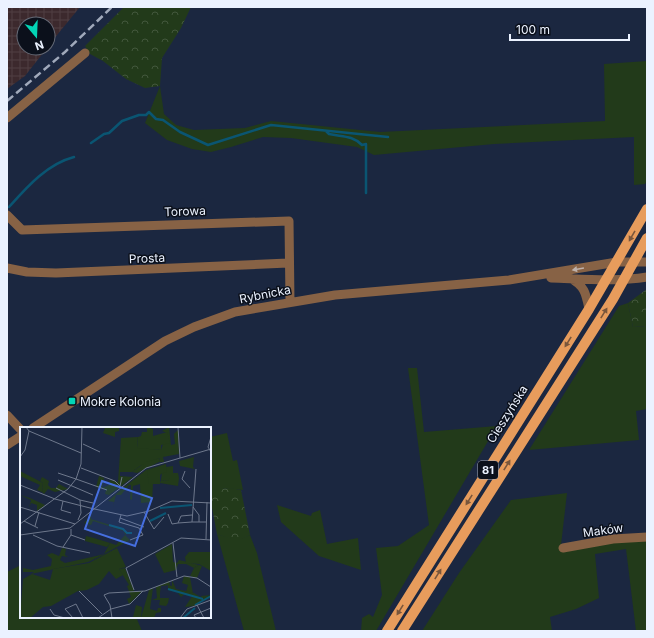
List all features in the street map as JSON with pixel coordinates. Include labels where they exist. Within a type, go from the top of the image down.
[{"type":"main road","name":"Cieszyńska","points":[[387,631],[589,309],[647,210]]},
{"type":"main road","name":"81","points":[[402,631],[623,281],[647,238]]},
{"type":"street","points":[[7,118],[85,53]]},
{"type":"street","name":"Torowa","points":[[7,215],[22,230],[289,221],[288,263],[290,302]]},
{"type":"street","name":"Rybnicka","points":[[34,427],[119,370],[180,333],[235,312],[335,295],[532,277],[617,262],[647,262]]},
{"type":"street","name":"Prosta","points":[[7,268],[27,272],[56,273],[288,263]]},
{"type":"street","name":"Rybnicka","points":[[532,277],[607,278],[623,281]]},
{"type":"street","points":[[623,281],[647,277]]},
{"type":"street","points":[[570,278],[578,282],[586,290],[589,309]]},
{"type":"street","points":[[7,415],[20,429]]},
{"type":"street","points":[[7,445],[20,437]]},
{"type":"street","name":"Maków","points":[[563,548],[613,539],[647,537]]},
{"type":"shaded area","points":[[7,7],[80,7],[56,36],[56,16],[16,16],[16,56],[41,56],[25,76],[7,89]]},
{"type":"green space","points":[[124,7],[191,7],[181,28],[162,58],[160,86],[145,88],[126,79],[103,61],[90,54],[85,46]]},
{"type":"green space","points":[[647,61],[647,181],[645,184],[634,185],[634,137],[494,144],[374,155],[357,147],[291,138],[263,137],[211,152],[192,149],[167,140],[145,123],[160,86],[164,114],[176,125],[194,130],[245,128],[271,121],[380,132],[605,121],[604,64]]},
{"type":"green space","points":[[647,289],[647,326],[633,327],[628,303]]},
{"type":"green space","points":[[628,303],[633,327],[647,326],[647,409],[636,411],[639,440],[529,450],[619,306]]},
{"type":"green space","points":[[408,368],[417,368],[424,432],[497,426],[376,631],[361,631],[362,618],[369,614],[373,617],[382,595],[376,548],[398,546],[429,525]]},
{"type":"green space","points":[[227,433],[233,461],[237,460],[243,490],[222,489],[211,496],[211,437]]},
{"type":"green space","points":[[230,488],[241,490],[250,535],[237,541],[217,534],[211,496],[218,489]]},
{"type":"green space","points":[[567,493],[561,545],[647,534],[647,631],[636,631],[626,549],[595,554],[599,598],[576,609],[550,617],[552,631],[422,631],[459,573],[511,500]]},
{"type":"green space","points":[[277,505],[311,516],[312,513],[320,510],[327,544],[358,538],[361,570],[319,556],[281,522]]},
{"type":"green space","points":[[217,534],[237,540],[250,535],[257,553],[276,631],[244,631]]},
{"type":"green space","points":[[20,566],[20,618],[136,618],[142,631],[7,631],[7,572]]},
{"type":"waterway","points":[[91,143],[104,134],[109,133],[122,121],[139,115],[146,115],[149,112],[156,119],[163,120],[180,132],[208,145],[271,125],[388,137]]},
{"type":"waterway","points":[[326,131],[329,134],[354,139],[362,145],[366,144],[366,193]]},
{"type":"waterway","points":[[9,207],[38,177],[55,165],[74,157]]},
{"type":"railway","points":[[7,101],[65,52],[112,7]]},
{"type":"place","name":"Mokre Kolonia","points":[[72,401]]}]
